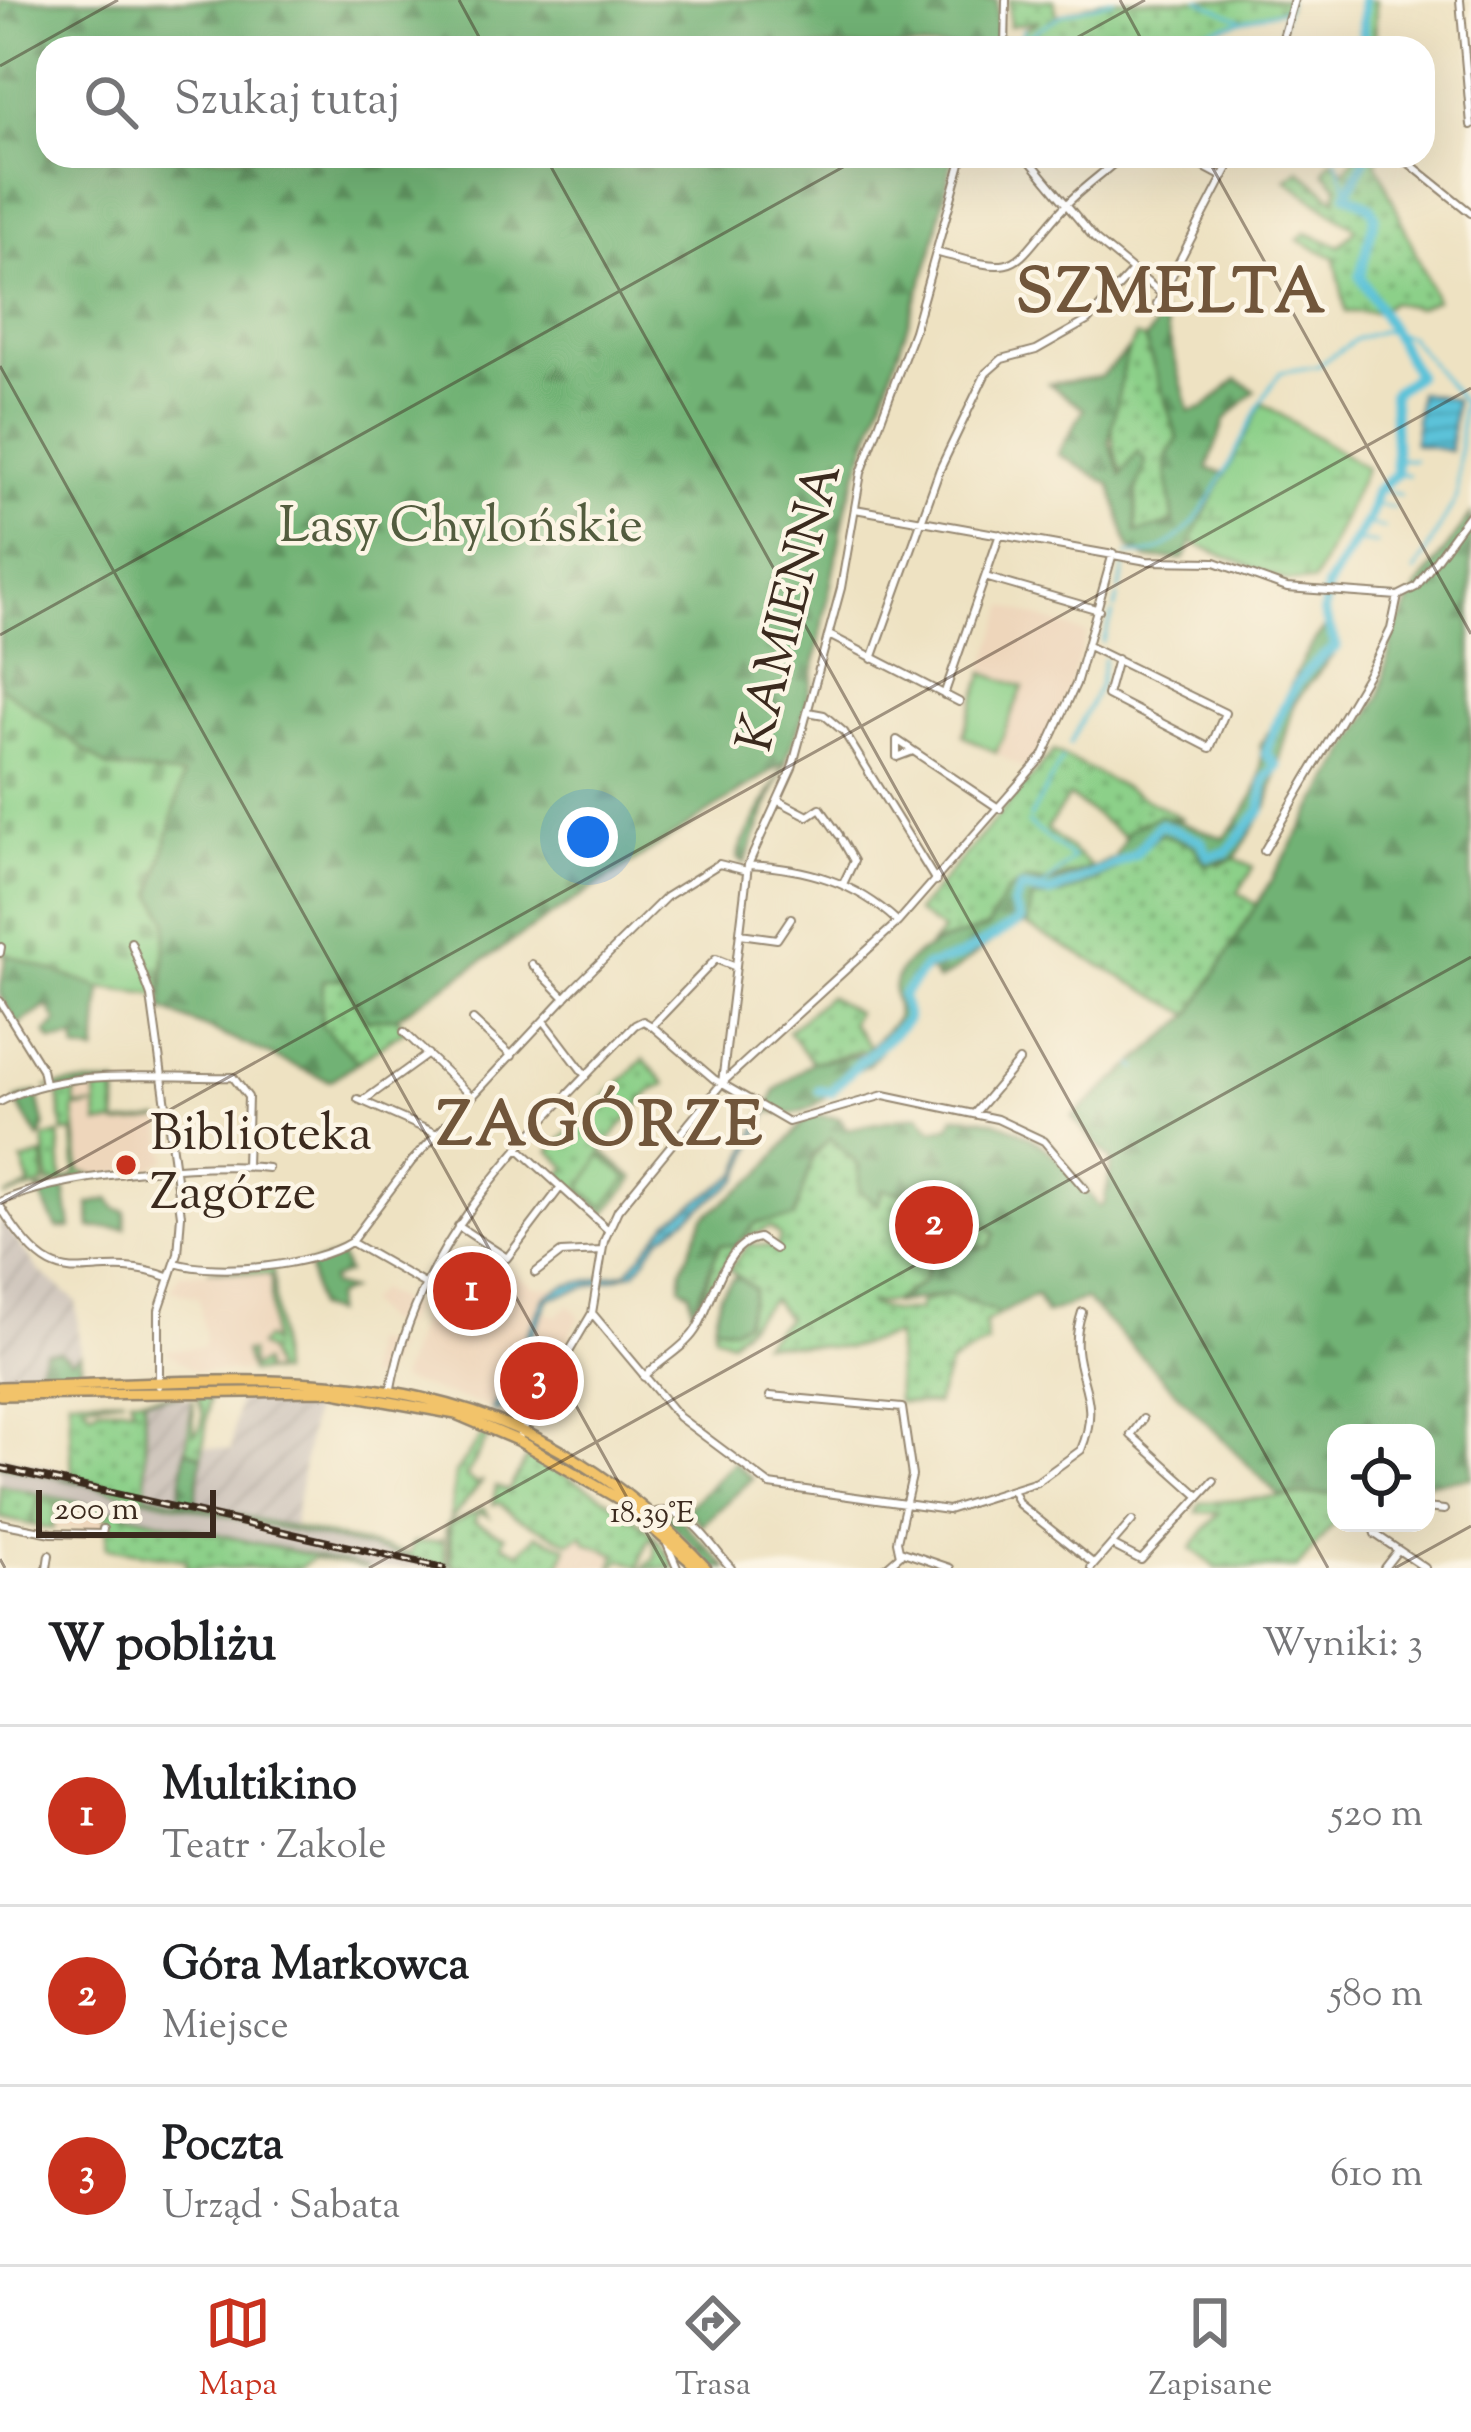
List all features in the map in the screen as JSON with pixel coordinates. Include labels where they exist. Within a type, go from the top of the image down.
[{"type":"main road","points":[[0,1391],[306,1381],[473,1408],[651,1514],[702,1568]]},
{"type":"main road","points":[[519,1436],[619,1499],[702,1568]]},
{"type":"street","points":[[1005,36],[1006,0]]},
{"type":"street","points":[[1284,36],[1294,0]]},
{"type":"street","points":[[1460,0],[1471,125]]},
{"type":"street","name":"KAMIENNA","points":[[722,1083],[747,868],[779,800],[808,712],[867,451],[939,253],[960,168]]},
{"type":"street","points":[[1035,168],[1064,206],[1131,273],[1163,295]]},
{"type":"street","points":[[939,253],[993,267],[1018,262],[1064,206],[1108,168]]},
{"type":"street","points":[[1206,168],[1223,177]]},
{"type":"street","points":[[1157,304],[1228,168]]},
{"type":"street","points":[[1415,168],[1471,213]]},
{"type":"street","points":[[872,658],[940,469],[986,373],[1002,359],[1036,350],[1087,321],[1131,273]]},
{"type":"street","points":[[855,509],[1147,561],[1215,562],[1287,589],[1398,596],[1416,587],[1471,512]]},
{"type":"street","points":[[944,694],[1000,532]]},
{"type":"street","points":[[519,1436],[592,1313],[607,1228],[722,1083],[898,922],[1052,743],[1088,646],[1113,553]]},
{"type":"street","points":[[985,577],[1099,610]]},
{"type":"street","points":[[1264,851],[1372,666],[1391,629],[1398,596]]},
{"type":"street","points":[[829,635],[959,702]]},
{"type":"street","points":[[1088,646],[1117,659],[1226,713],[1210,748],[1107,695],[1117,659]]},
{"type":"street","points":[[808,712],[844,731],[936,881]]},
{"type":"street","points":[[913,751],[1000,808]]},
{"type":"street","points":[[779,800],[808,816],[820,808],[854,861],[843,884]]},
{"type":"street","points":[[175,1263],[297,1262],[351,1242],[436,1134],[565,998],[689,879],[719,864],[792,867],[843,884],[876,902],[898,922]]},
{"type":"street","points":[[740,934],[778,939],[791,918]]},
{"type":"street","points":[[131,943],[151,995],[182,1231],[159,1310],[159,1385]]},
{"type":"street","points":[[652,1026],[716,959],[736,968]]},
{"type":"street","points":[[532,964],[565,998]]},
{"type":"street","points":[[0,1001],[42,1070],[45,1084]]},
{"type":"street","points":[[473,1020],[512,1056]]},
{"type":"street","points":[[389,1394],[423,1283],[458,1226],[518,1148],[643,1021],[766,1111],[796,1122],[835,1105],[884,1095],[974,1114],[1028,1130],[1084,1189]]},
{"type":"street","points":[[545,1022],[586,1076]]},
{"type":"street","points":[[404,1032],[472,1097]]},
{"type":"street","points":[[428,1054],[361,1100],[436,1134]]},
{"type":"street","points":[[974,1114],[1019,1061]]},
{"type":"street","points":[[0,1102],[45,1084],[233,1077],[248,1097],[246,1166]]},
{"type":"street","points":[[518,1148],[607,1228]]},
{"type":"street","points":[[168,1277],[44,1263],[22,1241],[0,1204],[32,1188],[174,1168],[268,1168]]},
{"type":"street","points":[[458,1226],[507,1258],[560,1187]]},
{"type":"street","points":[[644,1376],[696,1331],[704,1306],[742,1245],[759,1238],[775,1249]]},
{"type":"street","points":[[351,1242],[423,1283]]},
{"type":"street","points":[[536,1273],[561,1253],[602,1252]]},
{"type":"street","points":[[592,1313],[679,1417],[770,1485],[947,1510],[1013,1490],[1070,1463],[1087,1435],[1089,1395],[1072,1342],[1082,1312]]},
{"type":"street","points":[[770,1396],[902,1408],[912,1476],[903,1505],[900,1551],[885,1568]]},
{"type":"street","points":[[1143,1419],[1131,1436],[1197,1499]]},
{"type":"street","points":[[1112,1544],[1141,1560],[1214,1481]]},
{"type":"street","points":[[1013,1490],[1018,1504],[1093,1566],[1132,1521]]},
{"type":"street","points":[[1435,1509],[1444,1510]]},
{"type":"street","points":[[651,1514],[666,1510],[682,1514],[730,1568]]},
{"type":"street","points":[[0,1523],[52,1533],[102,1534],[103,1529]]},
{"type":"street","points":[[1374,1532],[1424,1568]]},
{"type":"street","points":[[662,1533],[677,1568]]},
{"type":"street","points":[[1384,1568],[1399,1550]]},
{"type":"street","points":[[900,1551],[950,1568]]},
{"type":"street","points":[[47,1568],[49,1555]]},
{"type":"shaded area","points":[[1006,606],[1087,634],[1054,731],[1027,770],[960,735]]},
{"type":"shaded area","points":[[76,1084],[117,1084],[117,1123],[160,1117],[167,1160],[146,1171],[77,1177],[73,1132],[63,1133]]},
{"type":"shaded area","points":[[0,1218],[39,1271],[76,1301],[82,1376],[0,1378]]},
{"type":"shaded area","points":[[445,1253],[491,1279],[499,1265],[536,1287],[562,1287],[545,1297],[492,1408],[399,1380]]},
{"type":"shaded area","points":[[273,1269],[277,1372],[194,1371],[165,1350],[203,1347],[205,1338],[199,1298],[171,1290],[179,1274]]},
{"type":"shaded area","points":[[378,1290],[411,1307],[403,1326],[384,1322],[366,1303]]},
{"type":"shaded area","points":[[569,1304],[580,1317],[547,1376],[510,1417],[499,1411],[543,1311],[557,1316]]},
{"type":"shaded area","points":[[369,1342],[395,1347],[380,1380],[366,1378]]},
{"type":"shaded area","points":[[191,1394],[179,1501],[146,1494],[144,1398],[181,1395],[188,1399]]},
{"type":"shaded area","points":[[239,1394],[315,1396],[293,1529],[195,1505],[203,1446],[231,1450]]},
{"type":"shaded area","points":[[0,1455],[293,1529],[487,1568],[368,1568],[197,1531],[0,1485]]},
{"type":"shaded area","points":[[56,1504],[108,1516],[107,1529],[53,1529]]},
{"type":"shaded area","points":[[578,1530],[619,1554],[615,1568],[559,1568]]},
{"type":"green space","name":"Lasy Chylońskie","points":[[0,0],[997,0],[997,36],[36,36],[36,168],[950,168],[932,252],[847,503],[806,708],[784,763],[397,1017],[367,1020],[344,979],[323,980],[321,1025],[358,1062],[330,1081],[162,1009],[167,920],[153,894],[183,776],[108,768],[0,686]]},
{"type":"green space","points":[[1009,0],[1054,0],[1057,16],[1104,0],[1288,0],[1287,8],[1190,36],[1022,36],[1023,30],[1039,21],[1010,26]]},
{"type":"green space","points":[[1364,0],[1376,0],[1375,36],[1360,36]]},
{"type":"green space","points":[[1379,168],[1436,300],[1417,308],[1391,302],[1377,312],[1346,312],[1335,258],[1298,240],[1306,233],[1340,246],[1356,229],[1286,180],[1299,170],[1336,200],[1337,186],[1324,171]]},
{"type":"green space","points":[[1163,315],[1189,411],[1204,408],[1237,379],[1255,391],[1225,420],[1207,469],[1228,474],[1184,559],[1148,559],[1129,548],[1111,485],[1058,454],[1084,409],[1049,384],[1100,377],[1127,351],[1109,442],[1121,475],[1138,451],[1146,462],[1136,491],[1136,533],[1174,523],[1165,460],[1178,439],[1145,340]]},
{"type":"green space","points":[[1136,336],[1145,340],[1178,439],[1165,460],[1174,524],[1136,534],[1136,491],[1116,456],[1112,416],[1120,374]]},
{"type":"green space","points":[[1262,403],[1366,468],[1314,582],[1286,581],[1190,542]]},
{"type":"green space","points":[[1471,515],[1471,1478],[1435,1482],[1435,1424],[1327,1424],[1327,1493],[1279,1496],[1085,1299],[1045,1314],[1036,1295],[1000,1314],[950,1294],[892,1304],[924,1281],[932,1248],[989,1247],[995,1234],[956,1187],[910,1195],[882,1189],[878,1205],[859,1190],[859,1166],[831,1138],[814,1154],[794,1218],[756,1223],[735,1246],[720,1244],[692,1312],[690,1292],[680,1286],[682,1268],[704,1217],[760,1175],[804,1121],[815,1115],[839,1118],[847,1129],[919,1115],[932,1130],[949,1127],[955,1116],[1000,1123],[1055,1156],[1099,1207],[1104,1204],[1112,1161],[1072,1117],[1191,1015],[1379,698],[1393,635],[1418,586]]},
{"type":"green space","points":[[1327,626],[1338,648],[1294,703],[1268,805],[1235,858],[1205,865],[1193,845],[1161,834],[1085,886],[1032,899],[1028,924],[1006,932],[938,981],[931,971],[912,976],[903,995],[905,1020],[868,1065],[837,1078],[808,1109],[788,1114],[767,1110],[776,1090],[812,1062],[863,1055],[896,1020],[894,991],[905,965],[930,947],[987,928],[1006,893],[1026,880],[1053,883],[1093,868],[1115,857],[1129,830],[1160,815],[1224,838],[1254,795],[1261,772],[1260,744],[1306,654]]},
{"type":"green space","points":[[984,673],[1023,687],[996,753],[963,735]]},
{"type":"green space","points":[[0,686],[108,768],[183,776],[153,894],[167,920],[161,995],[101,988],[0,952]]},
{"type":"green space","points":[[1054,751],[1184,819],[1151,819],[1125,837],[1069,796],[1047,829],[1093,868],[1006,893],[987,928],[931,944],[943,931],[916,912]]},
{"type":"green space","points":[[780,774],[745,863],[737,858],[740,848]]},
{"type":"green space","points":[[1161,834],[1193,845],[1220,865],[1235,858],[1253,868],[1238,893],[1257,905],[1191,1015],[1022,923],[1028,924],[1032,898],[1085,885]]},
{"type":"green space","points":[[6,954],[101,988],[96,1053],[76,1050],[76,1039],[52,1041],[46,1033],[57,1022],[48,1006],[17,1025],[0,994]]},
{"type":"green space","points":[[343,978],[367,1020],[397,1017],[406,1029],[358,1062],[321,1025],[323,980]]},
{"type":"green space","points":[[828,996],[856,1012],[851,1023],[871,1049],[812,1062],[788,1031]]},
{"type":"green space","points":[[644,1059],[666,1084],[650,1092],[601,1150],[634,1179],[605,1214],[561,1175],[567,1167],[550,1151]]},
{"type":"green space","points":[[70,1084],[117,1084],[117,1124],[161,1119],[117,1125],[114,1090],[96,1088],[115,1086],[61,1090],[93,1088],[74,1092],[76,1106],[94,1106],[74,1108],[80,1172],[94,1175],[76,1181],[73,1132],[63,1133],[58,1087],[45,1088]]},
{"type":"green space","points":[[114,1089],[116,1123],[98,1124],[96,1090]]},
{"type":"green space","points":[[37,1092],[45,1128],[39,1139],[15,1099]]},
{"type":"green space","points":[[59,1134],[62,1181],[73,1177],[73,1182],[49,1184],[44,1138]]},
{"type":"green space","points":[[831,1137],[859,1167],[878,1203],[881,1189],[891,1187],[910,1195],[957,1187],[995,1234],[989,1247],[938,1246],[926,1262],[924,1281],[891,1302],[867,1304],[894,1312],[919,1310],[919,1303],[950,1294],[1000,1314],[985,1323],[987,1343],[950,1364],[936,1404],[897,1402],[896,1335],[848,1348],[762,1343],[787,1318],[772,1299],[731,1341],[714,1335],[714,1325],[728,1328],[745,1314],[754,1289],[729,1269],[749,1244],[777,1247],[780,1236],[770,1227],[740,1241],[699,1304],[720,1243],[756,1223]]},
{"type":"green space","points":[[43,1155],[45,1184],[4,1197],[30,1186],[22,1161]]},
{"type":"green space","points":[[601,1155],[628,1178],[603,1207],[581,1189]]},
{"type":"green space","points":[[65,1188],[71,1228],[57,1228],[38,1190]]},
{"type":"green space","points":[[109,1199],[116,1209],[125,1211],[126,1228],[91,1228],[89,1204]]},
{"type":"green space","points":[[340,1255],[347,1273],[331,1279],[331,1285],[349,1290],[334,1297],[333,1313],[316,1308],[309,1265]]},
{"type":"green space","points":[[273,1267],[279,1373],[250,1372],[244,1352],[250,1352],[251,1368],[262,1363],[263,1372],[273,1372],[267,1351],[258,1346],[265,1338],[271,1343],[271,1275],[208,1270]]},
{"type":"green space","points":[[736,1275],[754,1289],[745,1321],[733,1328],[714,1325],[720,1294]]},
{"type":"green space","points":[[45,1351],[59,1351],[71,1360],[80,1354],[82,1376],[16,1377],[40,1366]]},
{"type":"green space","points":[[181,1395],[144,1399],[146,1494],[410,1554],[413,1543],[441,1541],[442,1537],[447,1566],[0,1465],[5,1460],[58,1477],[108,1485],[72,1477],[69,1398],[124,1398],[83,1403],[92,1412],[100,1407],[134,1407],[130,1398]]},
{"type":"green space","points":[[196,1395],[210,1395],[202,1456],[186,1449],[193,1399],[194,1434],[202,1421]]},
{"type":"green space","points":[[485,1431],[495,1435],[488,1437],[466,1477],[477,1484],[483,1480],[450,1521],[455,1473]]},
{"type":"green space","points":[[186,1449],[202,1456],[195,1505],[179,1501]]},
{"type":"green space","points":[[528,1456],[631,1515],[649,1531],[664,1548],[675,1568],[643,1568],[655,1557],[654,1538],[648,1540],[639,1567],[622,1559],[612,1568],[616,1554],[586,1542],[583,1535],[569,1542],[514,1516],[500,1503],[493,1504],[496,1486],[508,1491]]},
{"type":"green space","points":[[734,1462],[752,1479],[702,1525],[687,1508]]},
{"type":"green space","points":[[0,1485],[368,1568],[313,1559],[297,1568],[186,1568],[187,1560],[106,1548],[108,1516],[38,1500],[32,1525],[0,1518]]},
{"type":"green space","points":[[1327,1494],[1327,1532],[1297,1568],[1216,1568],[1191,1548],[1219,1513],[1197,1512],[1200,1503]]},
{"type":"green space","points":[[38,1499],[56,1504],[53,1529],[32,1525]]},
{"type":"green space","points":[[484,1508],[489,1516],[479,1512],[474,1521],[505,1536],[502,1544],[519,1552],[537,1535],[567,1547],[559,1568],[455,1568],[452,1562],[451,1567],[445,1529],[447,1526],[453,1558],[449,1525]]},
{"type":"green space","points":[[668,1512],[727,1568],[715,1568],[669,1521]]},
{"type":"water","points":[[1419,392],[1455,400],[1450,451],[1414,444]]},
{"type":"water","points":[[764,1110],[767,1114],[739,1179],[660,1238],[636,1272],[549,1298],[498,1412],[492,1410],[545,1296],[564,1286],[627,1272],[669,1221],[738,1174]]},
{"type":"waterway","points":[[1029,35],[1063,14],[1113,0]]},
{"type":"waterway","points":[[1199,0],[1240,19]]},
{"type":"waterway","points":[[1281,26],[1288,0]]},
{"type":"waterway","points":[[1363,0],[1363,36]]},
{"type":"waterway","points":[[1187,36],[1285,9]]},
{"type":"waterway","points":[[1022,36],[1023,29]]},
{"type":"waterway","points":[[1278,36],[1279,31]]},
{"type":"waterway","points":[[1339,168],[1348,191]]},
{"type":"waterway","points":[[819,1090],[831,1092],[907,1019],[902,996],[925,967],[959,957],[1020,921],[1014,905],[1021,889],[1050,893],[1101,871],[1135,854],[1160,824],[1201,841],[1208,856],[1227,852],[1261,810],[1265,779],[1277,766],[1265,753],[1284,707],[1310,668],[1336,647],[1324,613],[1327,587],[1370,516],[1376,491],[1396,474],[1393,393],[1417,375],[1360,276],[1375,216],[1371,207],[1347,194],[1361,168]]},
{"type":"waterway","points":[[1127,554],[1154,552],[1178,538],[1198,515],[1281,372],[1318,366],[1356,339],[1381,331],[1409,336],[1462,402],[1457,497],[1415,572]]},
{"type":"waterway","points":[[1399,459],[1414,460]]},
{"type":"waterway","points":[[1397,472],[1408,475]]},
{"type":"waterway","points":[[1378,489],[1401,495]]},
{"type":"waterway","points":[[1371,503],[1394,508]]},
{"type":"waterway","points":[[1365,524],[1384,528]]},
{"type":"waterway","points":[[1356,541],[1377,544]]},
{"type":"waterway","points":[[1120,590],[1125,561]]},
{"type":"waterway","points":[[1115,608],[1118,597]]},
{"type":"waterway","points":[[1103,642],[1113,614]]},
{"type":"waterway","points":[[1070,744],[1100,684],[1104,659]]},
{"type":"waterway","points":[[1030,818],[1062,759]]},
{"type":"waterway","points":[[1028,823],[1073,858],[1040,890]]},
{"type":"waterway","points":[[1133,1065],[1138,1069]]},
{"type":"railway","points":[[0,1468],[443,1568]]},
{"type":"place","name":"Biblioteka Zagórze","points":[[126,1165]]},
{"type":"place","name":"Góra Markowca","points":[[934,1225]]},
{"type":"place","name":"Multikino","points":[[472,1291]]},
{"type":"place","name":"Poczta","points":[[539,1381]]},
{"type":"district","name":"SZMELTA","points":[[1172,296]]},
{"type":"district","name":"ZAGÓRZE","points":[[601,1129]]}]
